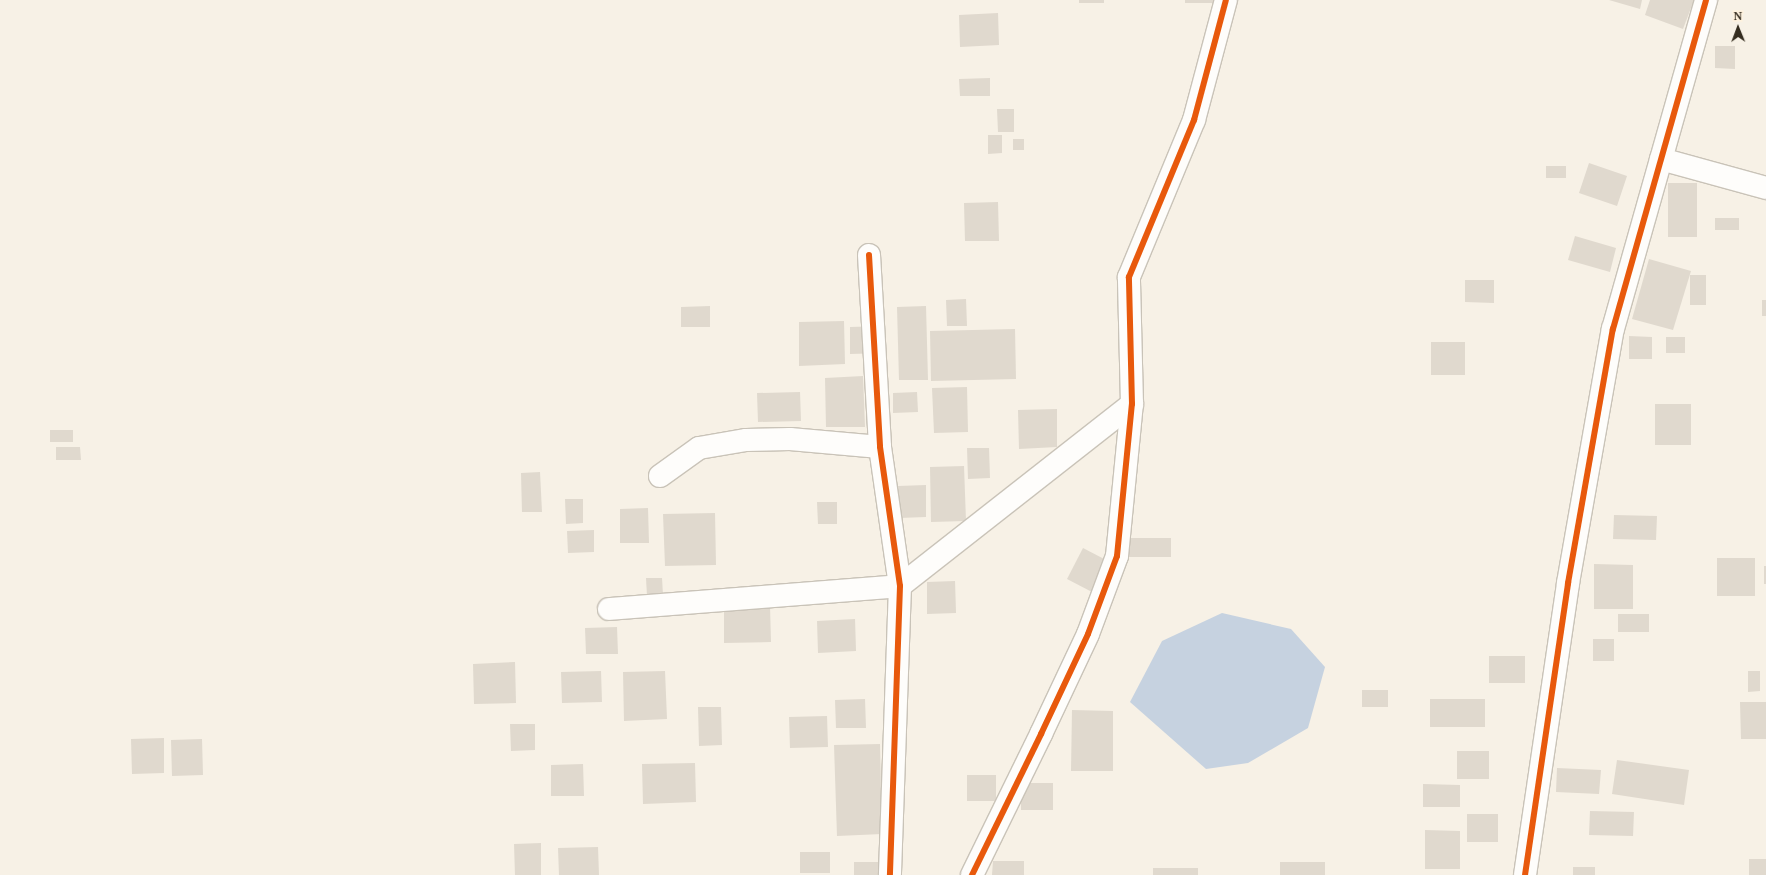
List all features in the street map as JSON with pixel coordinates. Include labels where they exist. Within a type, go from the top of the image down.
[{"type":"street","points":[[972,875],[1088,634],[1117,556],[1132,404],[1129,277],[1194,120],[1226,0]]},
{"type":"street","points":[[1525,875],[1568,583],[1613,329],[1706,0]]},
{"type":"street","points":[[1661,159],[1766,188]]},
{"type":"street","points":[[869,255],[880,447],[900,586],[890,875]]},
{"type":"street","points":[[609,610],[900,586],[1132,404]]},
{"type":"street","points":[[660,476],[699,448],[746,440],[790,439],[880,447]]},
{"type":"water","points":[[1222,613],[1291,629],[1325,667],[1308,728],[1248,763],[1206,769],[1130,702],[1162,641]]},
{"type":"building","points":[[1079,0],[1104,0],[1104,3],[1079,3]]},
{"type":"building","points":[[1185,0],[1222,0],[1222,3],[1185,3]]},
{"type":"building","points":[[1609,0],[1642,0],[1640,9]]},
{"type":"building","points":[[1650,0],[1694,0],[1683,29],[1645,15]]},
{"type":"building","points":[[998,13],[999,45],[960,47],[959,15]]},
{"type":"building","points":[[1715,46],[1735,46],[1735,69],[1715,68]]},
{"type":"building","points":[[990,78],[990,96],[960,96],[959,79]]},
{"type":"building","points":[[997,109],[1014,109],[1014,132],[998,132]]},
{"type":"building","points":[[988,135],[1002,135],[1002,153],[988,154]]},
{"type":"building","points":[[1013,139],[1024,139],[1024,150],[1013,150]]},
{"type":"building","points":[[1589,163],[1627,176],[1617,206],[1579,193]]},
{"type":"building","points":[[1546,166],[1566,166],[1566,178],[1546,178]]},
{"type":"building","points":[[1668,183],[1697,183],[1697,237],[1668,237]]},
{"type":"building","points":[[998,202],[999,241],[965,241],[964,203]]},
{"type":"building","points":[[1715,218],[1739,218],[1739,230],[1715,230]]},
{"type":"building","points":[[1575,236],[1616,248],[1610,272],[1568,260]]},
{"type":"building","points":[[1649,259],[1691,271],[1673,330],[1632,319]]},
{"type":"building","points":[[1690,275],[1706,275],[1706,305],[1690,305]]},
{"type":"building","points":[[1465,280],[1494,280],[1494,303],[1465,302]]},
{"type":"building","points":[[966,299],[967,326],[947,326],[946,300]]},
{"type":"building","points":[[1762,300],[1766,300],[1766,316],[1762,316]]},
{"type":"building","points":[[710,306],[710,327],[681,327],[681,307]]},
{"type":"building","points":[[926,306],[928,380],[899,380],[897,307]]},
{"type":"building","points":[[844,321],[845,364],[799,366],[799,322]]},
{"type":"building","points":[[884,326],[885,353],[850,354],[850,327]]},
{"type":"building","points":[[1015,329],[1016,379],[931,381],[930,331]]},
{"type":"building","points":[[1629,336],[1652,337],[1652,359],[1629,359]]},
{"type":"building","points":[[1666,337],[1685,337],[1685,353],[1666,353]]},
{"type":"building","points":[[1431,342],[1465,342],[1465,375],[1431,375]]},
{"type":"building","points":[[863,376],[865,427],[826,427],[825,378]]},
{"type":"building","points":[[967,387],[968,432],[934,433],[932,388]]},
{"type":"building","points":[[800,392],[801,421],[758,422],[757,393]]},
{"type":"building","points":[[917,392],[918,412],[893,413],[893,393]]},
{"type":"building","points":[[1655,404],[1691,404],[1691,445],[1655,445]]},
{"type":"building","points":[[1057,409],[1057,447],[1019,449],[1018,410]]},
{"type":"building","points":[[50,430],[73,430],[73,442],[50,442]]},
{"type":"building","points":[[56,447],[80,447],[81,460],[56,460]]},
{"type":"building","points":[[967,448],[989,448],[990,478],[968,479]]},
{"type":"building","points":[[964,466],[966,521],[931,522],[930,467]]},
{"type":"building","points":[[540,472],[542,512],[522,512],[521,473]]},
{"type":"building","points":[[926,485],[926,517],[899,518],[898,486]]},
{"type":"building","points":[[565,499],[583,499],[583,523],[566,524]]},
{"type":"building","points":[[817,502],[837,502],[837,524],[818,524]]},
{"type":"building","points":[[648,508],[649,543],[620,543],[620,509]]},
{"type":"building","points":[[715,513],[716,565],[665,566],[663,514]]},
{"type":"building","points":[[1614,515],[1657,516],[1656,540],[1613,539]]},
{"type":"building","points":[[594,530],[594,552],[568,553],[567,531]]},
{"type":"building","points":[[1129,538],[1171,538],[1171,557],[1129,557]]},
{"type":"building","points":[[1083,548],[1108,561],[1092,592],[1067,579]]},
{"type":"building","points":[[1717,558],[1755,558],[1755,596],[1717,596]]},
{"type":"building","points":[[1594,564],[1633,565],[1633,609],[1594,609]]},
{"type":"building","points":[[1764,566],[1766,566],[1766,584],[1764,584]]},
{"type":"building","points":[[646,578],[662,578],[663,595],[647,596]]},
{"type":"building","points":[[955,581],[956,613],[927,614],[927,582]]},
{"type":"building","points":[[770,606],[771,642],[724,643],[724,607]]},
{"type":"building","points":[[1618,614],[1649,614],[1649,632],[1618,632]]},
{"type":"building","points":[[855,619],[856,651],[818,653],[817,621]]},
{"type":"building","points":[[617,627],[618,654],[586,654],[585,628]]},
{"type":"building","points":[[1593,639],[1614,639],[1614,661],[1593,661]]},
{"type":"building","points":[[1489,656],[1525,656],[1525,683],[1489,683]]},
{"type":"building","points":[[515,662],[516,703],[474,704],[473,664]]},
{"type":"building","points":[[601,671],[602,702],[562,703],[561,672]]},
{"type":"building","points":[[665,671],[667,719],[624,721],[623,672]]},
{"type":"building","points":[[1748,671],[1760,671],[1760,691],[1748,692]]},
{"type":"building","points":[[1362,690],[1388,690],[1388,707],[1362,707]]},
{"type":"building","points":[[865,699],[866,728],[836,728],[835,700]]},
{"type":"building","points":[[1430,699],[1485,699],[1485,727],[1430,727]]},
{"type":"building","points":[[1740,702],[1766,702],[1766,739],[1741,739]]},
{"type":"building","points":[[698,707],[721,707],[722,745],[699,746]]},
{"type":"building","points":[[1072,710],[1113,711],[1113,771],[1071,771]]},
{"type":"building","points":[[827,716],[828,747],[790,748],[789,717]]},
{"type":"building","points":[[510,724],[535,724],[535,750],[511,751]]},
{"type":"building","points":[[164,738],[164,773],[132,774],[131,739]]},
{"type":"building","points":[[202,739],[203,775],[172,776],[171,740]]},
{"type":"building","points":[[880,744],[882,834],[837,836],[834,745]]},
{"type":"building","points":[[1457,751],[1489,751],[1489,779],[1457,779]]},
{"type":"building","points":[[1617,760],[1689,770],[1684,805],[1612,794]]},
{"type":"building","points":[[695,763],[696,802],[643,804],[642,764]]},
{"type":"building","points":[[583,764],[584,796],[551,796],[551,765]]},
{"type":"building","points":[[1557,768],[1601,770],[1599,794],[1556,792]]},
{"type":"building","points":[[967,775],[996,775],[996,801],[967,801]]},
{"type":"building","points":[[1021,783],[1053,783],[1053,810],[1021,810]]},
{"type":"building","points":[[1423,784],[1460,785],[1460,807],[1423,807]]},
{"type":"building","points":[[1590,811],[1634,812],[1633,836],[1589,835]]},
{"type":"building","points":[[1467,814],[1498,814],[1498,842],[1467,842]]},
{"type":"building","points":[[1425,830],[1460,831],[1460,869],[1425,869]]},
{"type":"building","points":[[541,843],[541,875],[515,875],[514,844]]},
{"type":"building","points":[[598,847],[599,875],[559,875],[558,848]]},
{"type":"building","points":[[800,852],[830,852],[830,873],[800,873]]},
{"type":"building","points":[[1749,859],[1766,859],[1766,875],[1749,875]]},
{"type":"building","points":[[993,861],[1024,861],[1024,875],[992,875]]},
{"type":"building","points":[[854,862],[889,862],[889,875],[854,875]]},
{"type":"building","points":[[1280,862],[1325,862],[1325,875],[1280,875]]},
{"type":"building","points":[[1573,867],[1595,867],[1595,875],[1573,875]]},
{"type":"building","points":[[1153,868],[1198,868],[1198,875],[1153,875]]},
{"type":"cycle path","points":[[972,875],[1088,634],[1117,556],[1132,404],[1129,277],[1194,120],[1226,0]]},
{"type":"cycle path","points":[[1525,875],[1568,583],[1613,329],[1706,0]]},
{"type":"cycle path","points":[[869,255],[880,447],[900,586],[890,875]]}]
